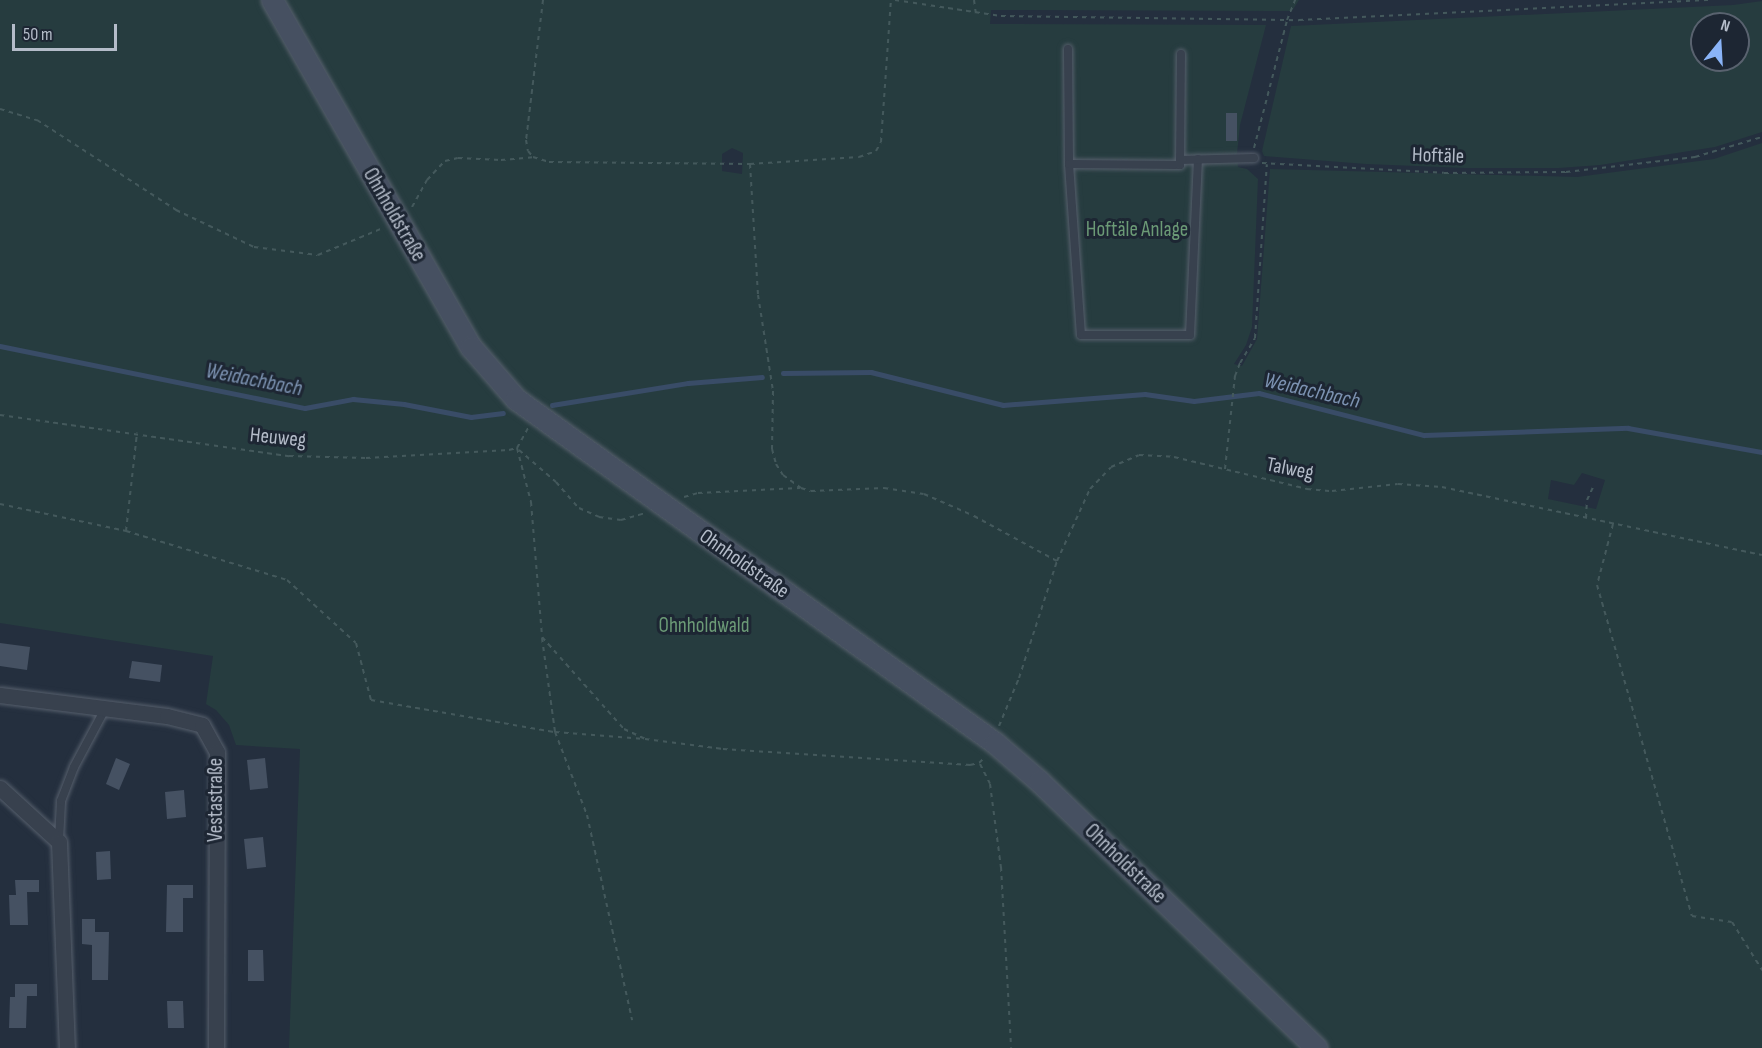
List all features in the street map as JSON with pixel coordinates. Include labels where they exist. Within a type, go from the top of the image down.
[{"type":"main road","name":"Ohnholdstraße","points":[[272,0],[471,347],[493,375],[535,415],[992,741],[1039,781],[1316,1048]]},
{"type":"street","name":"Vestastraße","points":[[0,694],[167,716],[202,724],[218,752],[216,1048]]},
{"type":"street","points":[[0,788],[59,842],[66,1048]]},
{"type":"lane","points":[[1068,49],[1069,164],[1081,335],[1190,335],[1198,159]]},
{"type":"lane","points":[[1069,164],[1180,165],[1180,54]]},
{"type":"lane","points":[[1180,160],[1254,158]]},
{"type":"lane","points":[[59,842],[61,801],[74,767],[105,709]]},
{"type":"path","points":[[543,0],[526,140],[528,151],[533,157],[539,161],[549,162],[750,164],[859,157],[876,151],[881,142],[893,0],[976,14],[1089,18],[1287,20],[1712,0]]},
{"type":"path","points":[[974,0],[976,14]]},
{"type":"path","points":[[1254,158],[1253,152],[1287,20],[1295,0]]},
{"type":"path","points":[[0,109],[37,120],[176,210],[254,247],[318,255],[398,222],[411,209],[427,180],[445,161],[471,157],[501,160],[533,157]]},
{"type":"path","name":"Hoftäle","points":[[1254,158],[1259,163],[1268,164],[1444,172],[1566,172],[1695,157],[1762,137]]},
{"type":"path","points":[[750,164],[758,295],[773,391],[772,449],[776,464],[783,475],[801,488]]},
{"type":"path","points":[[1225,469],[1232,392],[1240,363],[1255,338],[1268,164]]},
{"type":"path","name":"Heuweg","points":[[0,415],[289,456],[376,458],[465,454],[516,448]]},
{"type":"path","points":[[535,415],[516,448],[531,502],[542,637],[555,732],[587,815],[632,1020]]},
{"type":"path","points":[[126,531],[137,433]]},
{"type":"path","points":[[516,448],[556,482],[579,508],[599,517],[621,520],[698,493],[801,488],[827,492],[884,488],[924,494],[974,516],[1057,561]]},
{"type":"path","name":"Talweg","points":[[979,762],[1004,720],[1057,561],[1090,489],[1101,476],[1122,460],[1156,455],[1307,489],[1332,490],[1398,484],[1442,486],[1762,555]]},
{"type":"path","points":[[1586,518],[1587,500],[1594,485]]},
{"type":"path","points":[[0,504],[126,531],[287,580],[356,643],[371,700],[555,732],[645,739],[723,749],[885,761],[970,765],[979,762],[990,784],[998,835],[1011,1048]]},
{"type":"path","points":[[1613,524],[1597,585],[1692,916],[1732,922],[1762,970]]},
{"type":"path","points":[[542,637],[624,729],[645,739]]},
{"type":"green space","name":"Ohnholdwald","points":[[0,0],[1299,0],[1292,11],[991,10],[990,24],[1266,25],[1240,125],[1237,154],[1238,167],[1247,169],[1258,179],[1252,327],[1246,345],[1234,364],[1242,366],[1257,339],[1270,169],[1577,177],[1714,159],[1762,143],[1762,1048],[289,1048],[300,749],[236,745],[229,725],[216,710],[206,704],[213,656],[0,623]],"holes":[[[732,148],[743,153],[742,174],[722,171],[722,154]],[[1582,473],[1605,480],[1596,509],[1548,499],[1551,480],[1574,485]]]},
{"type":"green space","points":[[1762,1],[1762,132],[1715,147],[1600,165],[1559,168],[1465,168],[1366,164],[1264,156],[1262,151],[1291,26],[1733,5]]},
{"type":"building","points":[[1226,113],[1237,113],[1237,141],[1226,141]]},
{"type":"building","points":[[0,643],[30,647],[27,670],[0,666]]},
{"type":"building","points":[[132,661],[162,665],[160,682],[129,678]]},
{"type":"building","points":[[116,758],[130,764],[119,790],[106,784]]},
{"type":"building","points":[[265,758],[268,788],[250,790],[247,760]]},
{"type":"building","points":[[184,790],[186,817],[167,819],[165,792]]},
{"type":"building","points":[[263,837],[266,867],[247,869],[244,839]]},
{"type":"building","points":[[110,851],[111,879],[97,880],[96,852]]},
{"type":"building","points":[[15,880],[39,880],[39,892],[27,892],[28,925],[10,925],[9,895],[16,895]]},
{"type":"building","points":[[167,885],[193,885],[193,898],[183,898],[183,932],[166,932]]},
{"type":"building","points":[[82,919],[95,919],[95,932],[109,932],[108,980],[92,980],[92,945],[82,944]]},
{"type":"building","points":[[248,950],[263,950],[264,981],[248,981]]},
{"type":"building","points":[[15,984],[37,984],[37,996],[27,996],[26,1028],[9,1028],[10,997],[15,997]]},
{"type":"building","points":[[167,1001],[183,1001],[184,1028],[168,1028]]},
{"type":"waterway","name":"Weidachbach","points":[[0,346],[305,408],[353,399],[404,404],[471,417],[503,413]]},
{"type":"waterway","name":"Weidachbach","points":[[783,373],[871,372],[1003,405],[1145,394],[1194,401],[1259,393],[1424,435],[1628,428],[1762,452]]},
{"type":"waterway","name":"Weidachbach","points":[[552,405],[688,383],[762,377]]},
{"type":"park label","name":"Hoftäle Anlage","points":[[1137,230]]}]
